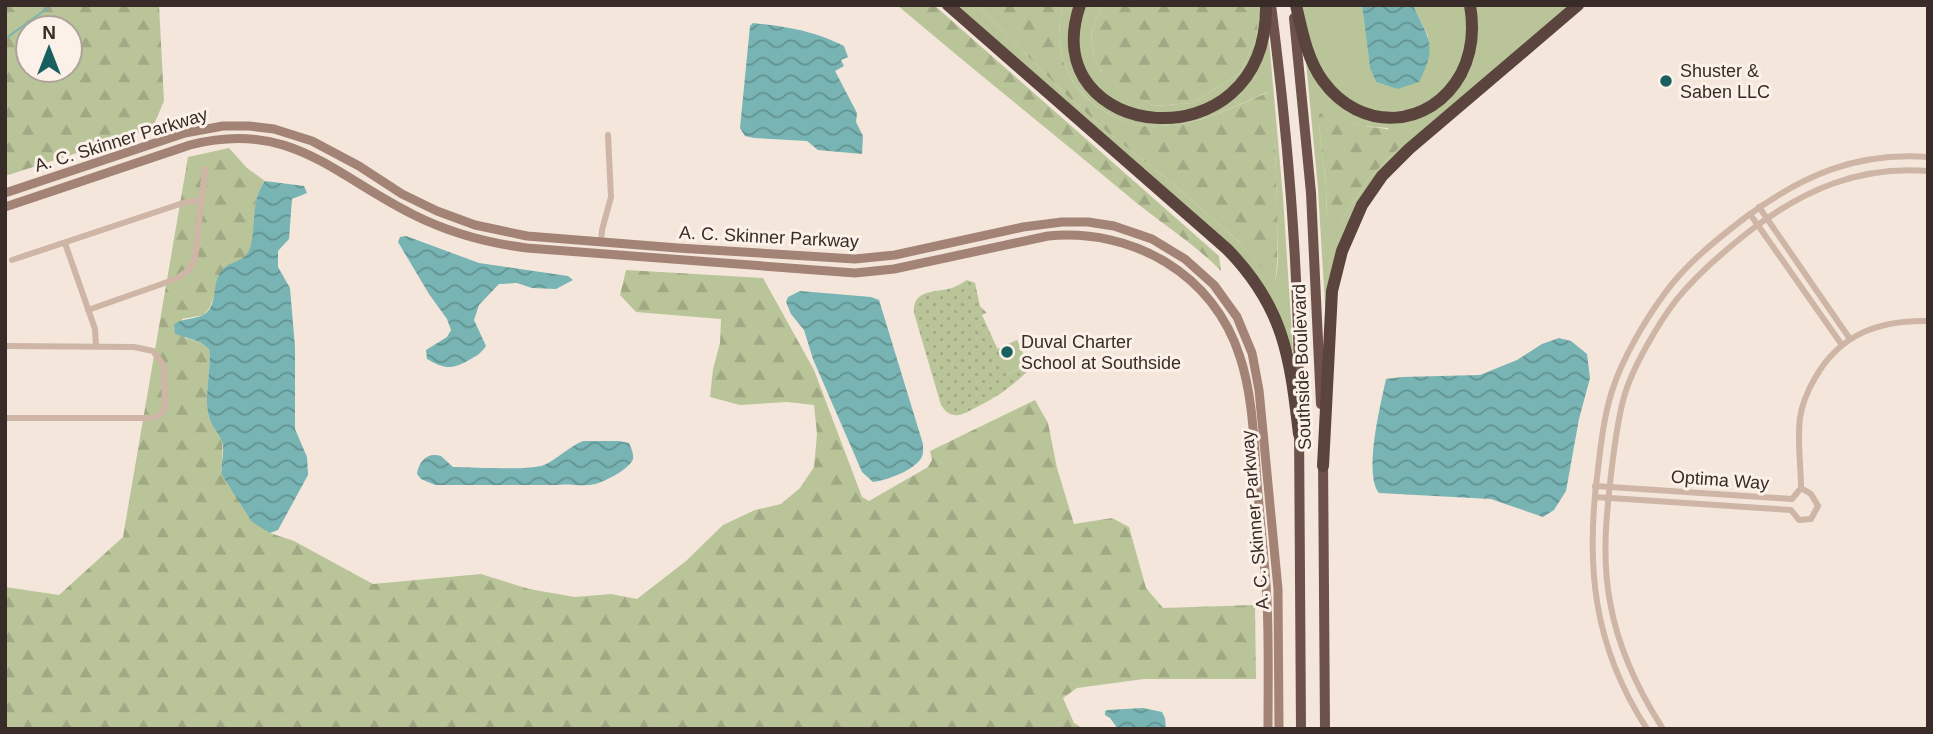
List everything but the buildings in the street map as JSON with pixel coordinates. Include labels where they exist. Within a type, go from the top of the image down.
[{"type":"highway","points":[[948,5],[1227,249],[1247,271],[1268,304],[1285,344],[1299,434]]},
{"type":"highway","points":[[1080,5],[1073,31],[1074,54],[1091,88],[1109,104],[1131,114],[1167,119],[1193,114],[1215,105],[1242,82],[1255,63],[1264,41],[1269,5]]},
{"type":"highway","name":"Southside Boulevard","points":[[1269,5],[1284,120],[1299,344],[1301,729]]},
{"type":"highway","points":[[1294,5],[1308,53],[1324,83],[1352,108],[1367,115],[1392,118],[1416,114],[1430,107],[1444,96],[1456,81],[1465,64],[1470,45],[1470,5]]},
{"type":"highway","name":"Southside Boulevard","points":[[1294,5],[1314,232],[1323,466],[1325,729]]},
{"type":"highway","points":[[1323,466],[1332,291],[1342,251],[1362,205],[1382,176],[1409,149],[1578,5]]},
{"type":"main road","name":"A. C. Skinner Parkway","points":[[5,193],[185,133],[223,126],[262,127],[312,141],[359,166],[402,194],[437,211],[488,228],[527,236],[855,260],[895,255],[1036,225],[1075,222],[1102,224],[1140,234],[1185,259],[1214,285],[1230,306],[1252,353],[1259,390],[1278,589],[1279,729]]},
{"type":"main road","name":"A. C. Skinner Parkway","points":[[5,207],[190,145],[228,139],[254,139],[279,144],[316,158],[402,209],[438,226],[488,242],[527,248],[855,273],[894,269],[1048,236],[1108,238],[1144,250],[1187,277],[1214,306],[1241,359],[1249,397],[1263,550],[1267,611],[1268,729]]},
{"type":"main road","points":[[1232,337],[1244,332]]},
{"type":"street","points":[[601,242],[611,197],[608,135]]},
{"type":"street","points":[[1647,729],[1625,689],[1607,647],[1596,605],[1592,562],[1595,486],[1602,433],[1612,391],[1642,327],[1666,291],[1710,244],[1784,191],[1838,167],[1888,157],[1928,157]]},
{"type":"street","points":[[88,310],[176,279],[189,270],[195,258],[205,169]]},
{"type":"street","points":[[1663,729],[1637,684],[1620,643],[1610,603],[1606,571],[1609,486],[1625,395],[1654,334],[1677,299],[1707,265],[1766,219],[1812,191],[1842,180],[1890,170],[1928,171]]},
{"type":"street","points":[[12,260],[186,202],[202,201]]},
{"type":"street","points":[[1759,207],[1850,339]]},
{"type":"street","points":[[1750,215],[1842,345]]},
{"type":"street","points":[[65,243],[95,329],[96,346]]},
{"type":"street","points":[[1792,499],[1791,510],[1799,520],[1811,519],[1818,506],[1811,494],[1801,488],[1800,418],[1807,391],[1821,368],[1850,339],[1881,325],[1928,321]]},
{"type":"street","points":[[5,346],[134,346],[153,351],[164,366],[165,409],[152,418],[5,418]]},
{"type":"street","name":"Optima Way","points":[[1595,486],[1792,499],[1801,488]]},
{"type":"street","points":[[1595,497],[1791,510]]},
{"type":"street","points":[[1625,689],[1637,684]]},
{"type":"green space","points":[[5,5],[159,5],[164,101],[152,129],[5,176]]},
{"type":"green space","points":[[897,5],[934,5],[1219,256],[1221,271],[1200,252]]},
{"type":"green space","points":[[952,5],[977,5],[1062,91],[1239,242],[1275,282],[1278,258],[1276,170],[1268,92],[1221,112],[1184,123],[1147,126],[1119,119],[1086,97],[1073,82],[1060,46],[1059,26],[1064,5],[1077,5],[1070,32],[1073,60],[1123,114],[1202,114],[1263,54],[1269,40],[1293,351],[1263,290]]},
{"type":"green space","points":[[977,5],[1064,5],[1059,26],[1060,46],[1065,65],[1074,82],[1101,110],[1140,125],[1164,126],[1197,120],[1269,92],[1276,178],[1275,283],[1239,242],[1166,178],[1107,132],[1062,91]]},
{"type":"green space","points":[[1083,5],[1102,5],[1091,34],[1094,58],[1100,70],[1116,86],[1154,106],[1193,103],[1240,73],[1256,39],[1260,5],[1263,5],[1262,33],[1246,72],[1222,97],[1191,111],[1157,115],[1125,108],[1098,92],[1081,66],[1076,31]]},
{"type":"green space","points":[[1102,5],[1260,5],[1256,39],[1240,73],[1193,103],[1154,106],[1115,86],[1100,70],[1094,58],[1091,34]]},
{"type":"green space","points":[[1300,5],[1362,5],[1370,67],[1376,82],[1397,89],[1428,36],[1413,5],[1466,5],[1468,14],[1465,49],[1457,71],[1442,93],[1417,109],[1380,113],[1343,99],[1318,66]]},
{"type":"green space","points":[[1476,5],[1574,5],[1394,158],[1360,204],[1326,322],[1318,189],[1306,61],[1338,102],[1393,121],[1455,92]],"holes":[[[1352,122],[1363,126],[1388,128],[1398,149],[1369,178],[1341,221],[1327,218],[1319,124]]]},
{"type":"green space","points":[[1330,110],[1357,124],[1399,134],[1398,149],[1369,178],[1341,221],[1331,223],[1327,219],[1319,124],[1319,114]]},
{"type":"green space","points":[[229,148],[247,168],[265,181],[255,207],[252,244],[244,257],[225,267],[210,307],[204,315],[182,319],[185,338],[200,342],[209,349],[207,409],[222,441],[221,470],[270,533],[294,541],[373,584],[481,574],[529,589],[575,597],[611,594],[637,599],[686,561],[723,525],[755,510],[781,504],[800,488],[814,467],[817,434],[814,405],[787,402],[740,405],[710,397],[713,369],[720,343],[721,319],[636,312],[620,295],[626,270],[763,278],[814,370],[862,497],[869,501],[928,467],[932,460],[930,451],[1035,400],[1048,423],[1057,468],[1074,524],[1112,518],[1129,527],[1146,588],[1163,608],[1255,605],[1256,679],[1144,679],[1077,688],[1063,698],[1074,723],[1084,729],[5,729],[5,587],[59,595],[123,537],[188,157]]},
{"type":"green space","points":[[967,280],[975,283],[980,306],[987,313],[982,315],[1009,374],[1025,366],[1028,371],[994,398],[965,413],[954,415],[946,412],[941,405],[914,305],[926,293],[952,288]]},
{"type":"green space","points":[[1017,340],[1028,364],[1009,374],[997,349]]},
{"type":"water","points":[[1362,5],[1413,5],[1427,35],[1430,51],[1419,82],[1397,89],[1376,82],[1370,68]]},
{"type":"water","points":[[753,23],[799,30],[844,46],[848,57],[841,60],[844,66],[835,71],[857,113],[856,122],[863,136],[862,154],[818,150],[807,141],[745,136],[740,128],[750,26]]},
{"type":"water","points":[[265,181],[304,186],[307,193],[292,199],[289,239],[278,251],[278,267],[290,288],[295,347],[295,429],[307,457],[308,475],[278,530],[270,533],[252,522],[222,475],[222,443],[207,409],[209,349],[200,342],[175,334],[174,324],[205,314],[212,305],[220,273],[249,251],[256,203]]},
{"type":"water","points":[[406,236],[479,263],[568,276],[573,280],[556,289],[532,288],[517,283],[499,284],[479,305],[474,320],[486,346],[479,354],[453,367],[438,365],[427,359],[426,350],[447,337],[451,330],[447,319],[398,242],[400,237]]},
{"type":"water","points":[[800,291],[879,300],[923,444],[921,458],[904,472],[873,482],[862,472],[813,359],[804,330],[791,314],[786,302],[788,297]]},
{"type":"water","points":[[1559,338],[1571,341],[1587,354],[1590,378],[1579,419],[1566,491],[1554,510],[1543,517],[1491,499],[1379,493],[1375,484],[1373,455],[1386,379],[1480,375],[1517,360],[1542,344]]},
{"type":"water","points":[[583,441],[629,443],[633,459],[616,474],[590,485],[435,485],[421,479],[417,474],[422,462],[432,455],[441,456],[453,467],[536,467],[544,465]]},
{"type":"water","points":[[1143,708],[1162,712],[1166,729],[1118,729],[1105,715],[1108,710]]},
{"type":"waterway","points":[[5,39],[52,5]]},
{"type":"place","name":"Shuster & Saben LLC","points":[[1666,81]]},
{"type":"place","name":"Duval Charter School at Southside","points":[[1007,352]]}]
